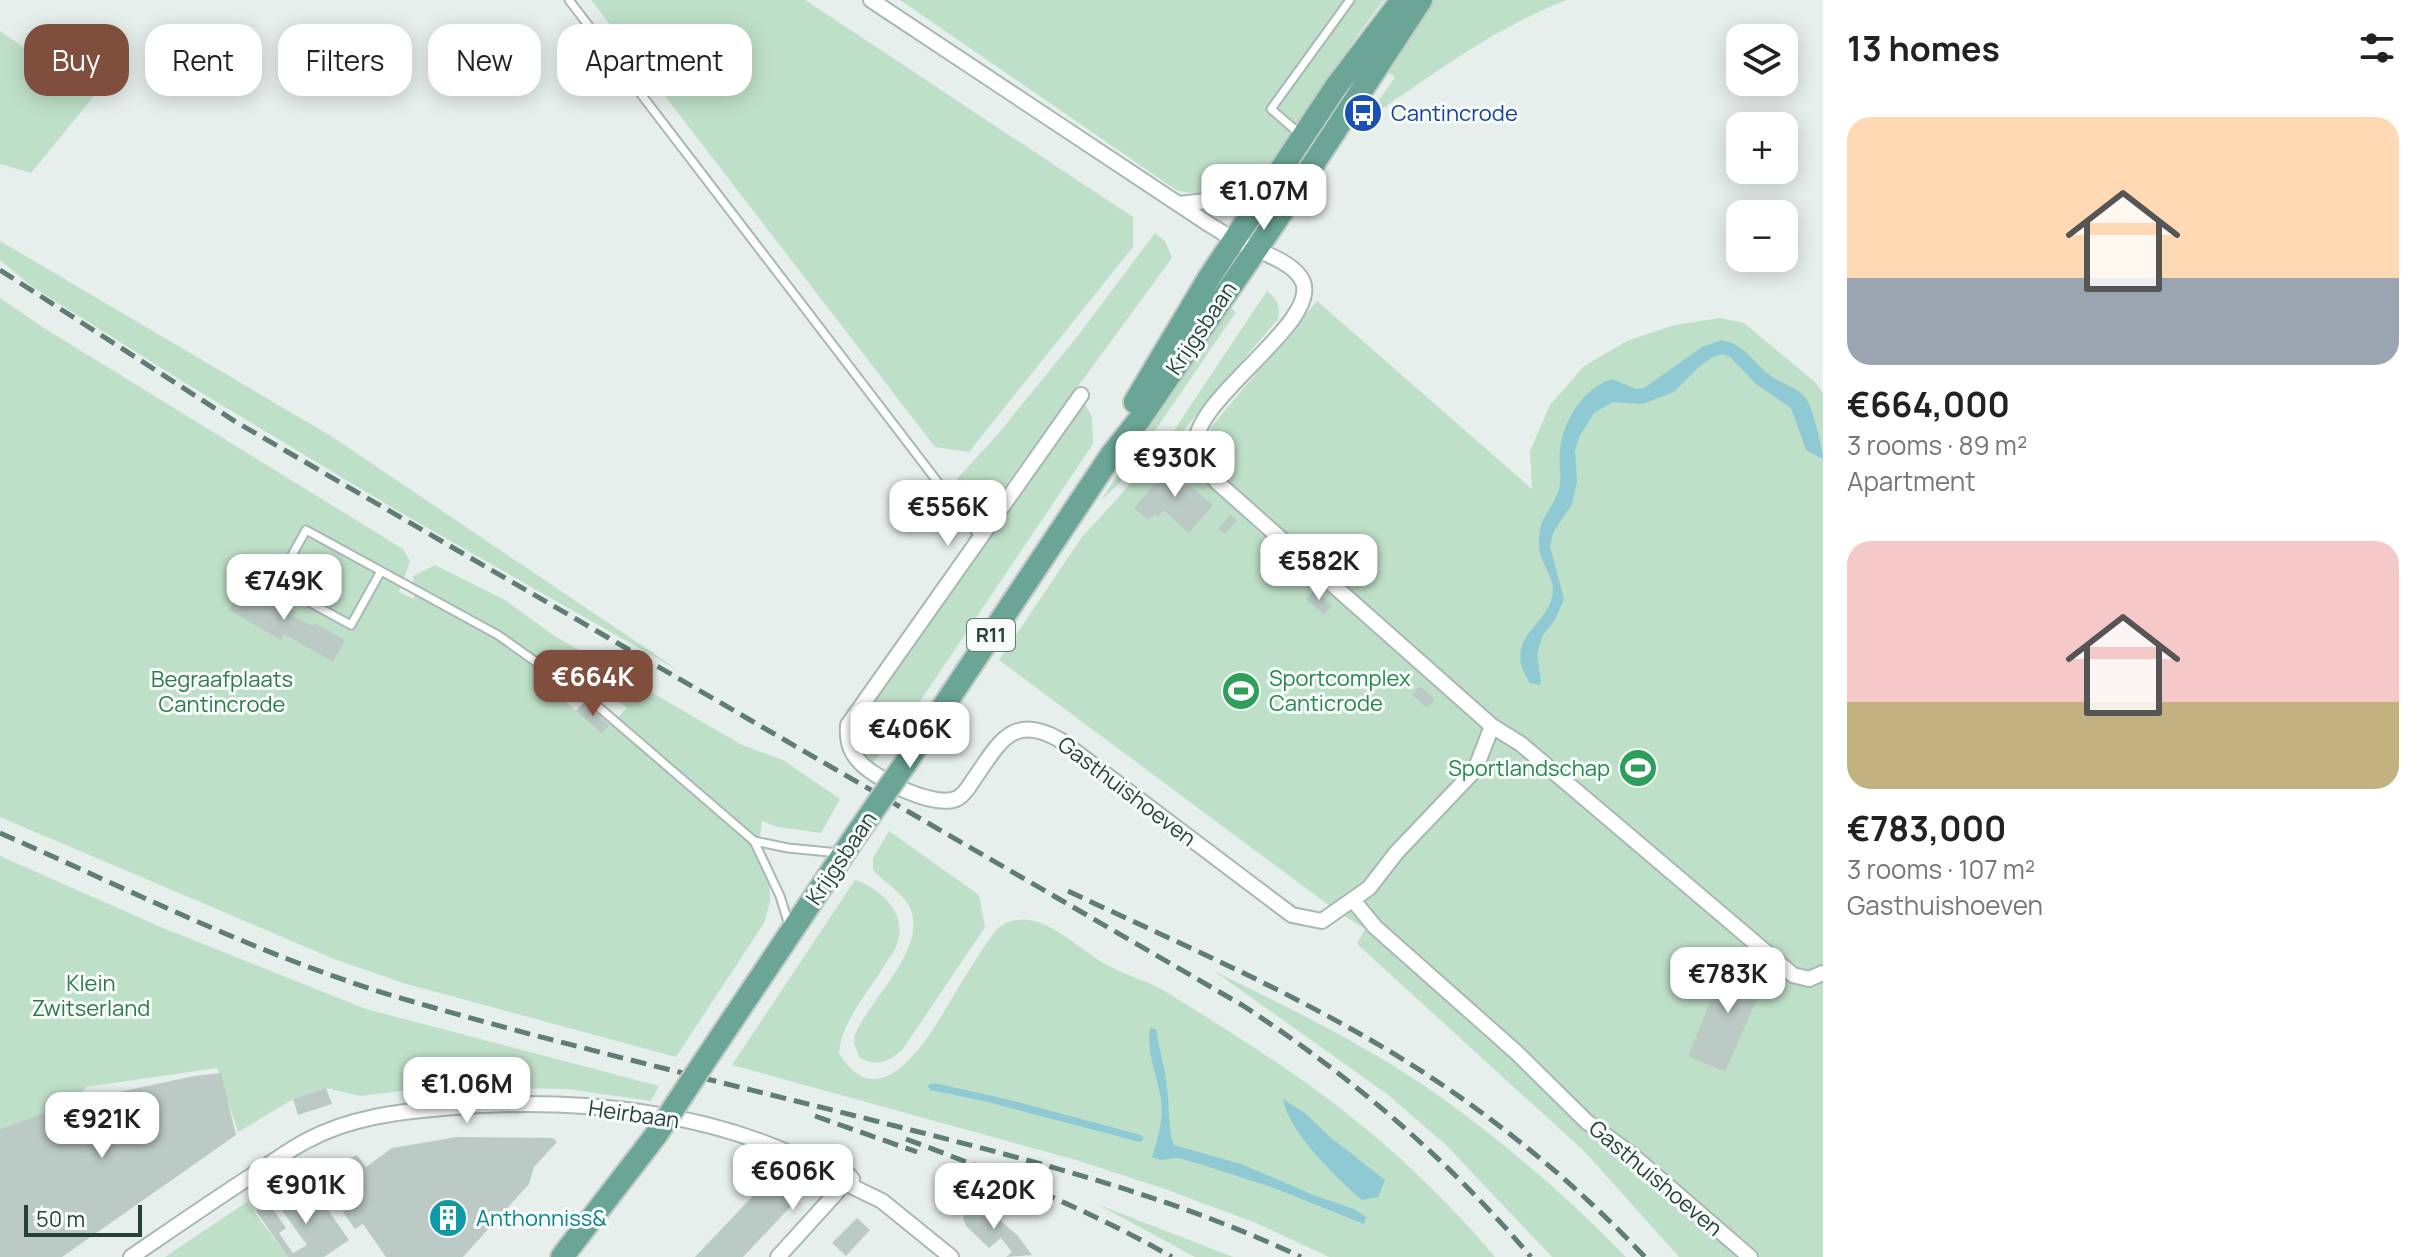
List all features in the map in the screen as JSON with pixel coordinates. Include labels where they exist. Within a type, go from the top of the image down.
[{"type":"main road","name":"Krijgsbaan","points":[[1245,245],[1282,169],[1356,59],[1402,0]]},
{"type":"main road","name":"Krijgsbaan","points":[[562,1257],[656,1135],[1112,454],[1139,420],[1245,245],[1421,0]]},
{"type":"street","points":[[871,0],[1178,204],[1295,272],[1303,281],[1304,298],[1293,317],[1209,413],[1196,436],[1198,457],[1217,482],[1492,726],[1521,744],[1793,975],[1809,979],[1823,973]]},
{"type":"street","points":[[1178,204],[1236,198],[1282,169]]},
{"type":"street","points":[[979,536],[1081,395]]},
{"type":"street","name":"Gasthuishoeven","points":[[979,536],[848,725],[848,743],[856,758],[865,767],[916,795],[939,801],[956,799],[1009,734],[1021,728],[1034,728],[1060,740],[1292,915],[1322,921],[1369,888],[1396,853],[1475,770],[1492,726]]},
{"type":"street","name":"Gasthuishoeven","points":[[1353,900],[1375,927],[1516,1052],[1587,1122],[1631,1154],[1750,1257]]},
{"type":"street","name":"Heirbaan","points":[[131,1257],[307,1140],[348,1123],[416,1110],[527,1104],[634,1112],[746,1137],[800,1157],[831,1174]]},
{"type":"street","points":[[843,1169],[852,1179],[851,1186],[845,1192],[837,1192],[831,1188],[831,1174],[843,1169]]},
{"type":"street","points":[[851,1186],[882,1201],[951,1257]]},
{"type":"street","points":[[778,1257],[837,1192]]},
{"type":"lane","points":[[569,0],[979,536]]},
{"type":"lane","points":[[1303,137],[1271,109],[1350,0]]},
{"type":"lane","points":[[381,571],[351,625],[276,584],[306,530],[381,571],[498,635],[595,704],[754,841],[780,896],[791,933]]},
{"type":"lane","points":[[754,841],[788,848],[821,850],[849,846]]},
{"type":"green space","points":[[591,0],[805,0],[1133,217],[1133,247],[969,452],[935,447],[665,96],[752,96],[752,24],[609,24]]},
{"type":"green space","points":[[900,0],[1384,0],[1263,173],[1240,188],[1197,194],[1176,190]]},
{"type":"green space","points":[[1430,0],[1567,0],[1510,26],[1474,47],[1361,126],[1395,77],[1382,68]]},
{"type":"green space","points":[[0,31],[24,48],[24,96],[94,96],[31,173],[0,164]]},
{"type":"green space","points":[[1155,233],[1165,241],[1172,258],[986,512],[957,479],[1080,333]]},
{"type":"green space","points":[[0,241],[331,436],[681,672],[396,510],[31,286],[0,260]]},
{"type":"green space","points":[[1267,291],[1277,304],[1278,319],[1181,433],[1179,444],[1169,438]]},
{"type":"green space","name":"Begraafplaats Cantincrode","points":[[0,298],[403,549],[410,561],[399,592],[414,599],[413,576],[435,565],[505,600],[553,635],[742,745],[783,760],[840,799],[821,833],[778,827],[762,821],[758,853],[769,876],[770,901],[764,923],[676,1057],[403,983],[334,959],[0,817]],"holes":[[[596,685],[627,708],[602,734],[566,702],[584,702]]]},
{"type":"green space","name":"Sportlandschap","points":[[1317,301],[1532,489],[1530,451],[1550,405],[1584,366],[1627,341],[1675,325],[1720,318],[1744,323],[1815,382],[1823,393],[1823,1257],[1679,1257],[1585,1152],[1357,944],[1365,929],[999,660],[1082,537],[1125,490],[1152,450],[1174,453],[1206,480],[1215,470],[1208,440],[1211,427]]},
{"type":"green space","points":[[1230,308],[1236,312],[1118,485],[1101,500]]},
{"type":"green space","points":[[1085,404],[1092,417],[1093,444],[890,746],[887,744],[873,763],[864,758],[857,740],[862,721],[954,583]]},
{"type":"green space","points":[[889,831],[979,895],[985,927],[903,1049],[877,1063],[859,1057],[854,1043],[855,1035],[897,969],[913,933],[913,916],[905,900],[873,870],[873,858]]},
{"type":"green space","name":"Klein Zwitserland","points":[[0,856],[163,928],[366,1009],[659,1086],[651,1101],[567,1089],[436,1087],[360,1096],[326,1088],[293,1099],[238,1132],[217,1068],[86,1087],[70,1105],[0,1129]]},
{"type":"green space","points":[[855,880],[874,889],[890,904],[899,922],[899,933],[895,950],[857,1007],[841,1041],[839,1053],[855,1073],[872,1079],[889,1075],[905,1064],[934,1028],[996,930],[1024,919],[1039,922],[1107,965],[1168,993],[1310,1086],[1410,1168],[1495,1257],[1329,1257],[1256,1223],[1076,1160],[732,1065]]},
{"type":"green space","points":[[1214,971],[1359,1045],[1415,1079],[1537,1173],[1626,1257],[1552,1257],[1446,1145],[1387,1094]]},
{"type":"green space","points":[[247,1202],[288,1257],[165,1257]]},
{"type":"green space","points":[[1099,1205],[1233,1257],[1195,1257]]},
{"type":"water","points":[[1722,340],[1737,345],[1771,376],[1804,396],[1815,420],[1823,459],[1806,450],[1791,408],[1756,384],[1729,356],[1722,354],[1700,366],[1674,392],[1642,404],[1613,402],[1594,413],[1579,437],[1575,451],[1577,482],[1572,504],[1553,533],[1550,546],[1564,599],[1555,620],[1543,635],[1537,654],[1540,685],[1530,683],[1520,654],[1523,642],[1545,613],[1553,590],[1539,549],[1539,534],[1559,487],[1560,450],[1570,417],[1584,398],[1602,383],[1612,379],[1636,389],[1644,388],[1702,347]]},
{"type":"water","points":[[1150,1028],[1156,1029],[1174,1145],[1241,1164],[1354,1209],[1366,1217],[1364,1224],[1274,1188],[1206,1166],[1178,1158],[1160,1160],[1152,1157],[1162,1106],[1151,1055]]},
{"type":"water","points":[[934,1083],[1010,1100],[1141,1135],[1144,1139],[1140,1142],[930,1090],[928,1085]]},
{"type":"water","points":[[1283,1099],[1305,1113],[1385,1180],[1378,1197],[1362,1200],[1327,1167],[1294,1125]]},
{"type":"building","points":[[1177,458],[1192,471],[1181,484],[1185,487],[1188,484],[1213,505],[1189,533],[1163,510],[1158,517],[1155,514],[1148,520],[1134,508]]},
{"type":"building","points":[[1230,515],[1237,520],[1225,534],[1218,529]]},
{"type":"building","points":[[244,583],[296,612],[294,616],[301,620],[313,626],[314,623],[345,640],[333,662],[284,634],[281,640],[229,610]]},
{"type":"building","points":[[1315,590],[1332,606],[1324,615],[1306,599]]},
{"type":"building","points":[[1420,686],[1435,699],[1427,708],[1412,695]]},
{"type":"building","points":[[584,702],[610,725],[602,734],[576,711]]},
{"type":"building","points":[[1733,958],[1769,971],[1725,1072],[1688,1056],[1712,997],[1715,998]]},
{"type":"building","points":[[221,1073],[236,1135],[62,1257],[0,1257],[0,1129],[82,1100]]},
{"type":"building","points":[[326,1088],[332,1104],[298,1115],[293,1099]]},
{"type":"building","name":"Anthonniss&","points":[[457,1137],[553,1138],[557,1142],[534,1167],[529,1184],[463,1257],[386,1257],[363,1224],[355,1229],[343,1212],[352,1207],[328,1172],[357,1155],[366,1167],[392,1148]]},
{"type":"building","points":[[769,1179],[794,1203],[743,1257],[695,1257]]},
{"type":"building","points":[[312,1187],[349,1240],[324,1257],[288,1257],[256,1211],[269,1203],[286,1228],[279,1233],[293,1253],[307,1245],[281,1209]]},
{"type":"building","points":[[977,1205],[985,1207],[1017,1235],[1032,1255],[1006,1257],[1012,1252],[1001,1238],[989,1248],[966,1226],[963,1217]]},
{"type":"building","points":[[857,1218],[870,1230],[846,1256],[832,1243]]},
{"type":"railway","points":[[0,270],[236,422],[1242,1005],[1321,1060],[1396,1120],[1466,1186],[1531,1257]]},
{"type":"railway","points":[[0,833],[204,925],[360,985],[539,1036],[1062,1170],[1207,1217],[1301,1257]]},
{"type":"railway","points":[[1068,891],[1283,993],[1393,1053],[1470,1104],[1544,1161],[1645,1257]]},
{"type":"railway","points":[[815,1116],[917,1152]]},
{"type":"railway","points":[[906,1139],[1042,1193],[1172,1257]]},
{"type":"place","name":"Cantincrode","points":[[1363,113]]},
{"type":"place","name":"Sportcomplex Canticrode","points":[[1241,691]]},
{"type":"place","name":"Sportlandschap","points":[[1638,768]]},
{"type":"place","name":"Anthonniss&","points":[[448,1218]]}]
